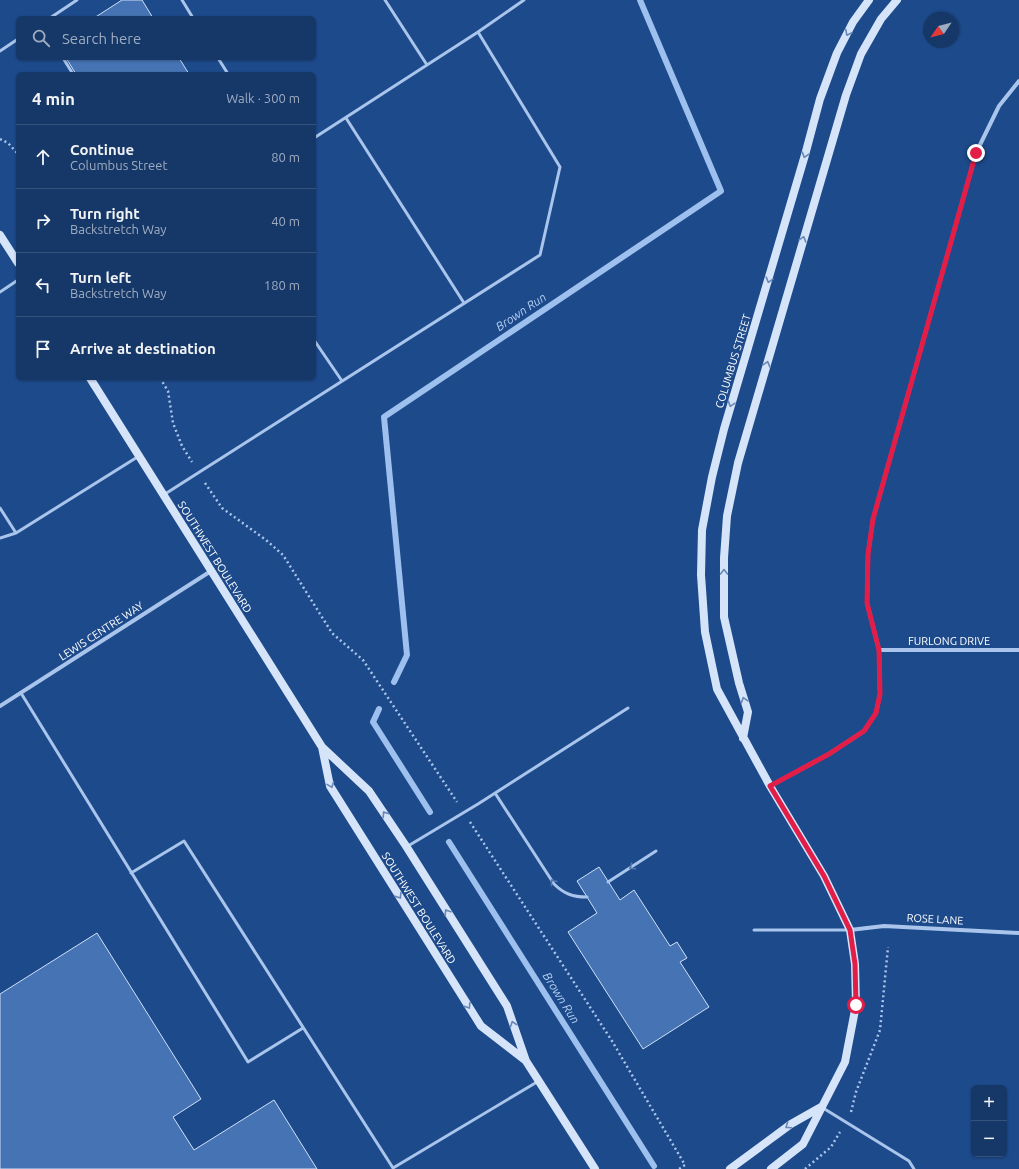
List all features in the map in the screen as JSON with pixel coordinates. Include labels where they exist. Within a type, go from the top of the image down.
[{"type":"street","name":"COLUMBUS STREET","points":[[771,1169],[803,1144],[845,1062],[856,1005],[855,964],[850,930],[824,876],[770,786],[717,689],[705,632],[701,575],[702,530],[712,477],[724,429],[794,193],[820,99],[837,53],[854,22],[869,0]]},
{"type":"street","points":[[743,738],[748,712],[739,683],[724,617],[724,558],[727,516],[743,448],[846,95],[861,54],[881,19],[897,0]]},
{"type":"street","points":[[770,786],[829,754],[864,731],[876,713],[880,694],[879,650],[867,603],[868,554],[873,519],[976,153],[999,106],[1019,81]]},
{"type":"street","points":[[0,235],[16,260]]},
{"type":"street","name":"SOUTHWEST BOULEVARD","points":[[91,380],[322,747],[369,791],[406,846],[507,1006],[526,1060],[595,1169]]},
{"type":"street","name":"LEWIS CENTRE WAY","points":[[0,706],[211,571]]},
{"type":"street","name":"FURLONG DRIVE","points":[[879,650],[1019,650]]},
{"type":"street","name":"SOUTHWEST BOULEVARD","points":[[322,747],[330,786],[481,1026],[526,1060]]},
{"type":"street","name":"ROSE LANE","points":[[850,930],[884,926],[1019,932]]},
{"type":"street","points":[[730,1169],[791,1124],[822,1107]]},
{"type":"lane","points":[[53,16],[77,0]]},
{"type":"lane","points":[[182,0],[192,16]]},
{"type":"lane","points":[[385,0],[427,65]]},
{"type":"lane","points":[[316,137],[478,32],[524,0]]},
{"type":"lane","points":[[163,495],[540,255],[560,167],[478,32]]},
{"type":"lane","points":[[0,51],[16,40]]},
{"type":"lane","points":[[64,60],[72,72]]},
{"type":"lane","points":[[219,60],[227,72]]},
{"type":"lane","points":[[346,118],[464,303]]},
{"type":"lane","points":[[0,292],[16,281]]},
{"type":"lane","points":[[316,343],[342,381]]},
{"type":"lane","points":[[0,538],[16,533],[139,456]]},
{"type":"lane","points":[[0,508],[16,533]]},
{"type":"lane","points":[[21,693],[248,1062],[303,1028]]},
{"type":"lane","points":[[406,846],[495,793],[628,708]]},
{"type":"lane","points":[[495,793],[560,891],[570,896],[587,897]]},
{"type":"lane","points":[[131,873],[184,841],[393,1168],[539,1081]]},
{"type":"lane","points":[[608,882],[656,851]]},
{"type":"lane","points":[[754,930],[850,930]]},
{"type":"lane","points":[[822,1107],[908,1161],[914,1169]]},
{"type":"path","points":[[0,138],[8,143],[16,152]]},
{"type":"path","points":[[161,380],[168,391],[173,423],[182,446],[212,495]]},
{"type":"building","points":[[122,0],[142,0],[152,16],[97,16]]},
{"type":"building","points":[[67,60],[180,60],[188,72],[75,72]]},
{"type":"building","points":[[599,867],[620,900],[634,890],[670,946],[677,942],[687,958],[680,962],[709,1007],[643,1049],[568,932],[597,913],[577,881]]},
{"type":"building","points":[[97,933],[201,1099],[173,1117],[194,1150],[274,1100],[317,1169],[0,1169],[0,994]]},
{"type":"waterway","name":"Brown Run","points":[[394,682],[407,655],[384,417],[721,191],[640,0]]},
{"type":"waterway","name":"Brown Run","points":[[379,709],[373,722],[430,812]]},
{"type":"waterway","name":"Brown Run","points":[[449,842],[654,1166]]},
{"type":"route","points":[[856,1005],[855,964],[850,930],[824,876],[770,786],[829,754],[864,731],[876,713],[880,694],[879,650],[867,603],[868,554],[873,519],[976,153]]}]
